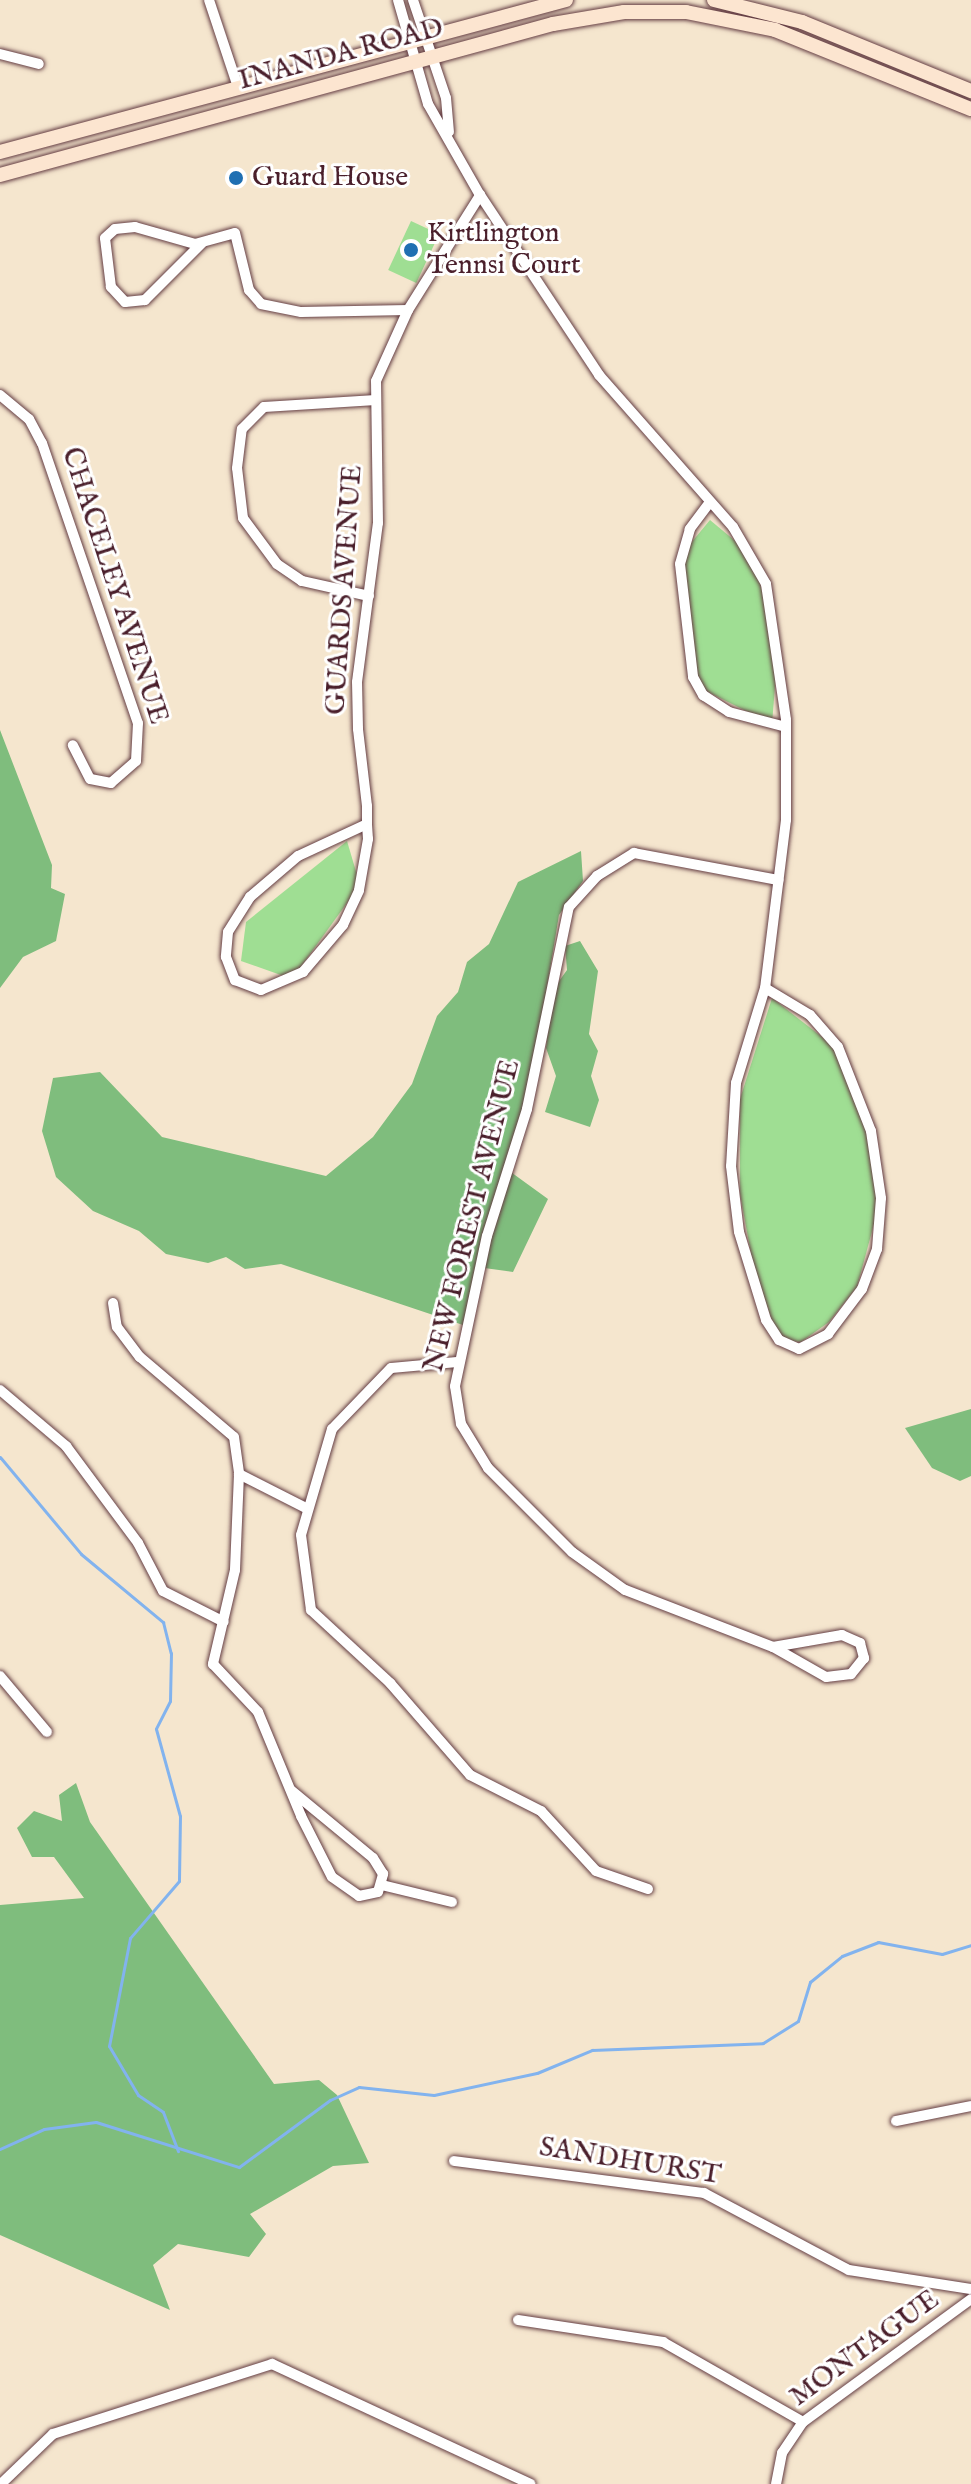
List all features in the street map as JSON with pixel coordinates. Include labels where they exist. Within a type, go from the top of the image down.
[{"type":"main road","name":"INANDA ROAD","points":[[0,152],[566,0]]},
{"type":"main road","points":[[714,0],[802,22],[971,91]]},
{"type":"main road","name":"INANDA ROAD","points":[[0,175],[585,17],[686,12],[803,40],[971,109]]},
{"type":"street","points":[[209,0],[238,87]]},
{"type":"street","points":[[398,0],[428,104],[449,134],[480,195],[599,375],[741,537],[766,584],[786,727],[778,880],[765,988],[736,1083],[735,1211],[766,1320],[779,1340],[799,1349],[828,1334],[862,1289],[877,1249],[881,1198],[871,1131],[838,1047],[810,1015],[765,988]]},
{"type":"street","points":[[413,0],[434,56],[449,134]]},
{"type":"street","points":[[0,54],[39,64]]},
{"type":"street","name":"GUARDS AVENUE","points":[[367,824],[298,856],[250,897],[228,932],[226,957],[235,980],[268,989],[311,966],[356,899],[367,824],[357,714],[380,483],[376,400],[378,373],[408,310],[480,195]]},
{"type":"street","points":[[202,243],[145,300],[125,302],[111,287],[104,244],[115,229],[202,243],[235,233],[249,290],[261,304],[301,312],[408,310]]},
{"type":"street","name":"CHACELEY AVENUE","points":[[0,395],[29,419],[42,443],[138,723],[136,761],[111,783],[90,779],[73,745]]},
{"type":"street","points":[[369,596],[302,581],[277,564],[243,518],[237,468],[242,429],[264,407],[376,400]]},
{"type":"street","points":[[710,502],[690,529],[680,564],[693,677],[703,695],[729,712],[786,727]]},
{"type":"street","name":"NEW FOREST AVENUE","points":[[773,1647],[842,1635],[856,1639],[864,1658],[851,1674],[826,1677],[773,1647],[642,1601],[572,1552],[470,1442],[456,1404],[457,1362],[527,1109],[569,907],[597,876],[634,853],[778,880]]},
{"type":"street","points":[[113,1303],[117,1327],[140,1357],[234,1437],[239,1474],[235,1570],[213,1664],[258,1712],[337,1883],[365,1897],[382,1885],[452,1902]]},
{"type":"street","points":[[457,1362],[409,1363],[368,1385],[330,1433],[306,1508],[301,1558],[317,1621],[384,1676],[470,1775],[541,1811],[596,1871],[648,1889]]},
{"type":"street","points":[[0,1390],[66,1446],[138,1543],[163,1591],[224,1622]]},
{"type":"street","points":[[239,1474],[306,1508]]},
{"type":"street","points":[[0,1676],[47,1732]]},
{"type":"street","points":[[292,1791],[362,1846],[382,1869],[382,1885]]},
{"type":"street","points":[[896,2121],[971,2106]]},
{"type":"street","name":"SANDHURST","points":[[454,2161],[704,2193],[849,2270],[971,2289]]},
{"type":"street","name":"MONTAGUE","points":[[776,2484],[782,2453],[803,2422],[971,2299]]},
{"type":"street","points":[[518,2320],[663,2342],[803,2422]]},
{"type":"street","points":[[1,2484],[53,2434],[272,2364],[530,2484]]},
{"type":"green space","name":"Kirtlington Tennsi Court","points":[[411,221],[439,234],[416,283],[388,270]]},
{"type":"green space","points":[[710,520],[752,555],[778,649],[772,724],[696,686],[681,555]]},
{"type":"green space","points":[[0,730],[52,865],[51,888],[65,894],[56,941],[23,957],[0,988]]},
{"type":"green space","points":[[347,841],[360,885],[292,979],[241,961],[246,922]]},
{"type":"green space","points":[[581,851],[583,881],[559,915],[527,1109],[504,1167],[548,1199],[513,1272],[477,1267],[463,1325],[281,1264],[245,1269],[226,1257],[208,1263],[166,1254],[139,1231],[93,1211],[56,1177],[42,1131],[53,1078],[100,1072],[162,1137],[326,1176],[373,1137],[412,1084],[437,1016],[458,992],[467,962],[489,944],[518,882]]},
{"type":"green space","points":[[580,941],[598,971],[589,1034],[598,1051],[591,1076],[599,1100],[590,1127],[545,1112],[556,1076],[546,1048],[552,991],[567,970],[565,946]]},
{"type":"green space","points":[[772,998],[840,1051],[868,1119],[881,1198],[857,1287],[829,1322],[801,1342],[779,1340],[754,1270],[740,1194],[740,1099]]},
{"type":"green space","points":[[971,1409],[971,1476],[960,1481],[932,1468],[905,1428]]},
{"type":"green space","points":[[76,1783],[90,1822],[274,2084],[319,2080],[337,2095],[369,2163],[333,2166],[250,2214],[266,2234],[249,2257],[178,2244],[153,2265],[170,2310],[0,2235],[0,1905],[84,1898],[54,1857],[32,1857],[17,1828],[34,1811],[62,1821],[59,1795]]},
{"type":"waterway","points":[[0,1457],[81,1554],[163,1622],[171,1653],[170,1701],[156,1729],[180,1816],[179,1881],[130,1938],[109,2046],[138,2095],[163,2112],[178,2151]]},
{"type":"waterway","points":[[0,2149],[44,2129],[96,2122],[239,2167],[330,2100],[359,2087],[434,2095],[537,2073],[592,2050],[763,2043],[798,2021],[810,1982],[842,1956],[878,1942],[942,1954],[971,1945]]},
{"type":"place","name":"Guard House","points":[[236,178]]},
{"type":"place","name":"Kirtlington Tennsi Court","points":[[411,250]]}]
